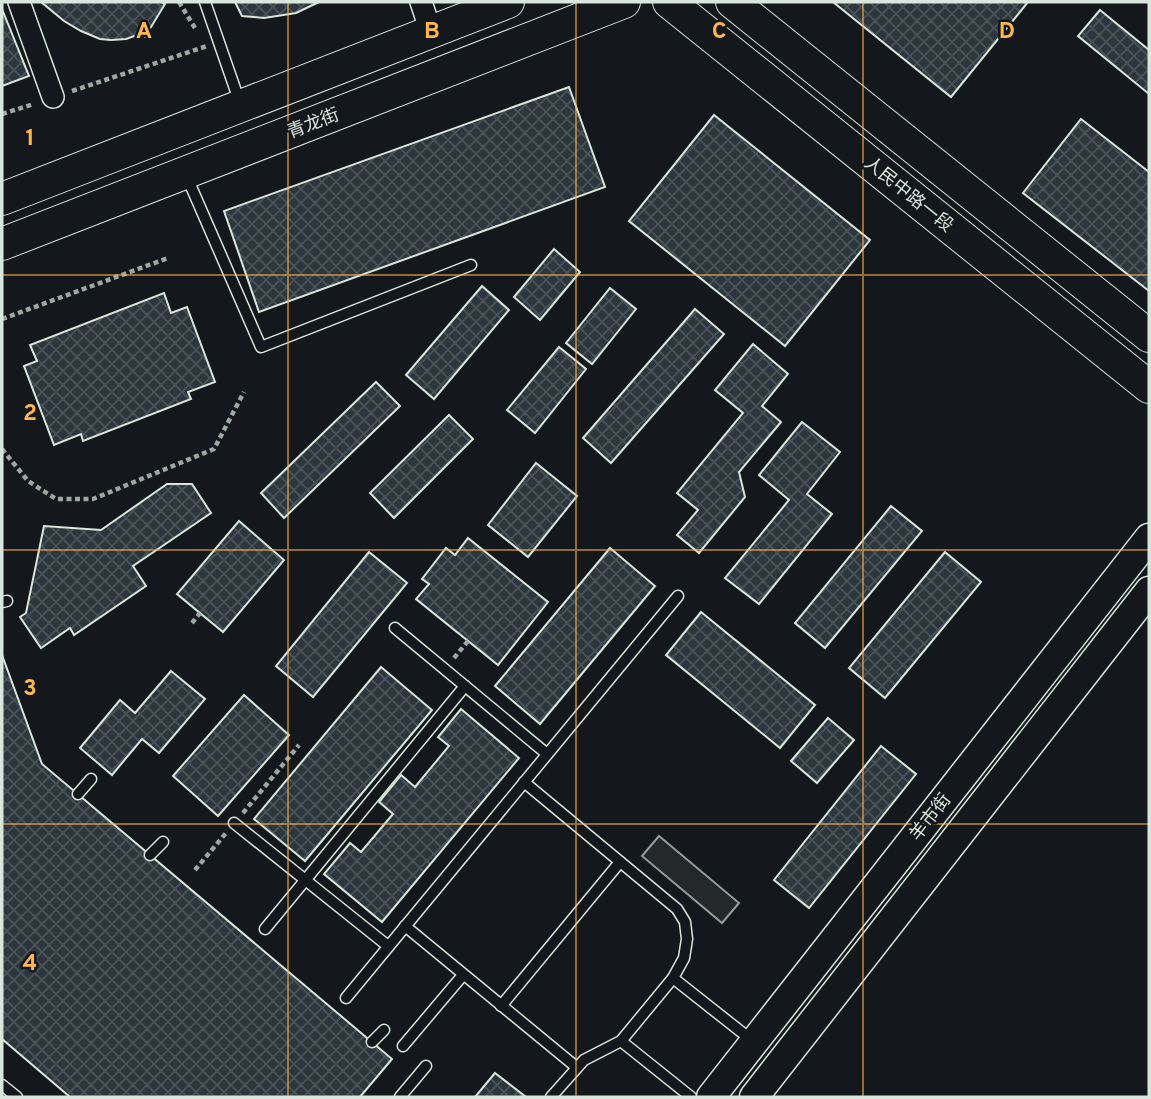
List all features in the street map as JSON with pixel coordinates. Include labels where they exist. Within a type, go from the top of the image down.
[{"type":"main road","points":[[2,199],[508,2]]},
{"type":"main road","name":"青龙街","points":[[2,244],[624,2]]},
{"type":"main road","name":"人民中路一段","points":[[670,2],[1149,387]]},
{"type":"main road","points":[[732,2],[1149,336]]},
{"type":"main road","name":"羊市街","points":[[711,1097],[1149,538]]},
{"type":"main road","name":"羊市街","points":[[754,1097],[1149,591]]},
{"type":"street","points":[[19,2],[53,97]]},
{"type":"street","points":[[421,2],[431,32]]},
{"type":"lane","points":[[205,2],[241,106]]},
{"type":"lane","points":[[185,173],[261,347],[471,265]]},
{"type":"lane","points":[[346,998],[678,596]]},
{"type":"lane","points":[[395,628],[547,754]]},
{"type":"lane","points":[[265,929],[465,686]]},
{"type":"lane","points":[[78,794],[91,779]]},
{"type":"lane","points":[[524,782],[677,909],[685,922],[687,939],[684,958],[673,978],[621,1041],[598,1051],[575,1066],[551,1097]]},
{"type":"lane","points":[[234,823],[388,946]]},
{"type":"lane","points":[[150,855],[163,842]]},
{"type":"lane","points":[[501,1006],[621,862]]},
{"type":"lane","points":[[405,926],[575,1066]]},
{"type":"lane","points":[[402,1046],[463,975]]},
{"type":"lane","points":[[673,978],[754,1042]]},
{"type":"lane","points":[[372,1042],[384,1030]]},
{"type":"lane","points":[[621,1041],[691,1097]]},
{"type":"lane","points":[[400,1097],[426,1066]]},
{"type":"lane","points":[[2,1085],[17,1097]]},
{"type":"path","points":[[179,2],[206,46]]},
{"type":"path","points":[[2,114],[220,43]]},
{"type":"path","points":[[2,319],[168,258]]},
{"type":"path","points":[[2,449],[28,481],[56,499],[93,499],[214,449],[244,392]]},
{"type":"path","points":[[192,623],[200,613]]},
{"type":"path","points":[[456,655],[468,641]]},
{"type":"path","points":[[195,870],[299,745]]},
{"type":"shaded area","points":[[659,836],[739,903],[722,923],[642,856]]},
{"type":"building","points":[[41,2],[165,4],[145,37],[140,34],[111,40],[100,39],[81,31]]},
{"type":"building","points":[[235,2],[319,2],[296,13],[264,18],[242,16]]},
{"type":"building","points":[[833,2],[1028,2],[951,97]]},
{"type":"building","points":[[2,9],[29,76],[2,86]]},
{"type":"building","points":[[1100,10],[1149,50],[1149,94],[1078,36]]},
{"type":"building","points":[[569,87],[605,187],[259,312],[224,211]]},
{"type":"building","points":[[714,115],[870,240],[785,346],[629,221]]},
{"type":"building","points":[[1081,119],[1149,172],[1149,291],[1023,193]]},
{"type":"building","points":[[554,249],[580,272],[540,320],[514,297]]},
{"type":"building","points":[[482,286],[509,310],[434,399],[406,375]]},
{"type":"building","points":[[610,288],[636,309],[592,364],[566,343]]},
{"type":"building","points":[[164,293],[171,313],[187,307],[215,382],[188,392],[191,399],[83,441],[81,434],[54,445],[24,366],[37,361],[30,345]]},
{"type":"building","points":[[695,309],[724,334],[611,463],[583,438]]},
{"type":"building","points":[[753,344],[788,374],[762,406],[781,422],[739,472],[745,497],[699,553],[677,535],[698,510],[677,493],[743,413],[715,390]]},
{"type":"building","points":[[559,347],[586,369],[535,433],[507,410]]},
{"type":"building","points":[[376,382],[400,406],[284,518],[261,493]]},
{"type":"building","points":[[449,415],[473,439],[394,518],[370,493]]},
{"type":"building","points":[[802,422],[840,452],[807,494],[832,514],[759,604],[725,578],[789,500],[759,475]]},
{"type":"building","points":[[536,463],[577,496],[528,557],[488,525]]},
{"type":"building","points":[[167,484],[192,484],[211,513],[133,566],[146,586],[74,635],[70,628],[41,648],[20,617],[26,613],[44,526],[101,530]]},
{"type":"building","points":[[891,506],[922,531],[825,648],[795,623]]},
{"type":"building","points":[[239,521],[284,560],[223,632],[177,594]]},
{"type":"building","points":[[468,538],[548,602],[498,665],[416,599],[429,584],[422,579],[446,548],[455,555]]},
{"type":"building","points":[[610,548],[655,586],[540,724],[495,686]]},
{"type":"building","points":[[369,552],[407,583],[313,697],[276,666]]},
{"type":"building","points":[[945,552],[981,582],[885,698],[849,668]]},
{"type":"building","points":[[701,612],[815,705],[780,748],[666,655]]},
{"type":"building","points":[[2,655],[42,764],[392,1059],[360,1097],[70,1097],[2,1039]]},
{"type":"building","points":[[381,667],[432,710],[305,861],[254,819]]},
{"type":"building","points":[[171,671],[205,699],[159,753],[142,739],[112,775],[80,748],[120,700],[135,713]]},
{"type":"building","points":[[244,695],[289,735],[218,816],[173,776]]},
{"type":"building","points":[[461,709],[519,758],[382,922],[324,874],[350,843],[361,852],[393,814],[379,802],[401,775],[415,787],[449,746],[438,737]]},
{"type":"building","points":[[828,718],[854,740],[817,783],[791,761]]},
{"type":"building","points":[[881,746],[916,774],[809,908],[774,880]]},
{"type":"building","points":[[495,1073],[526,1097],[475,1097]]}]
